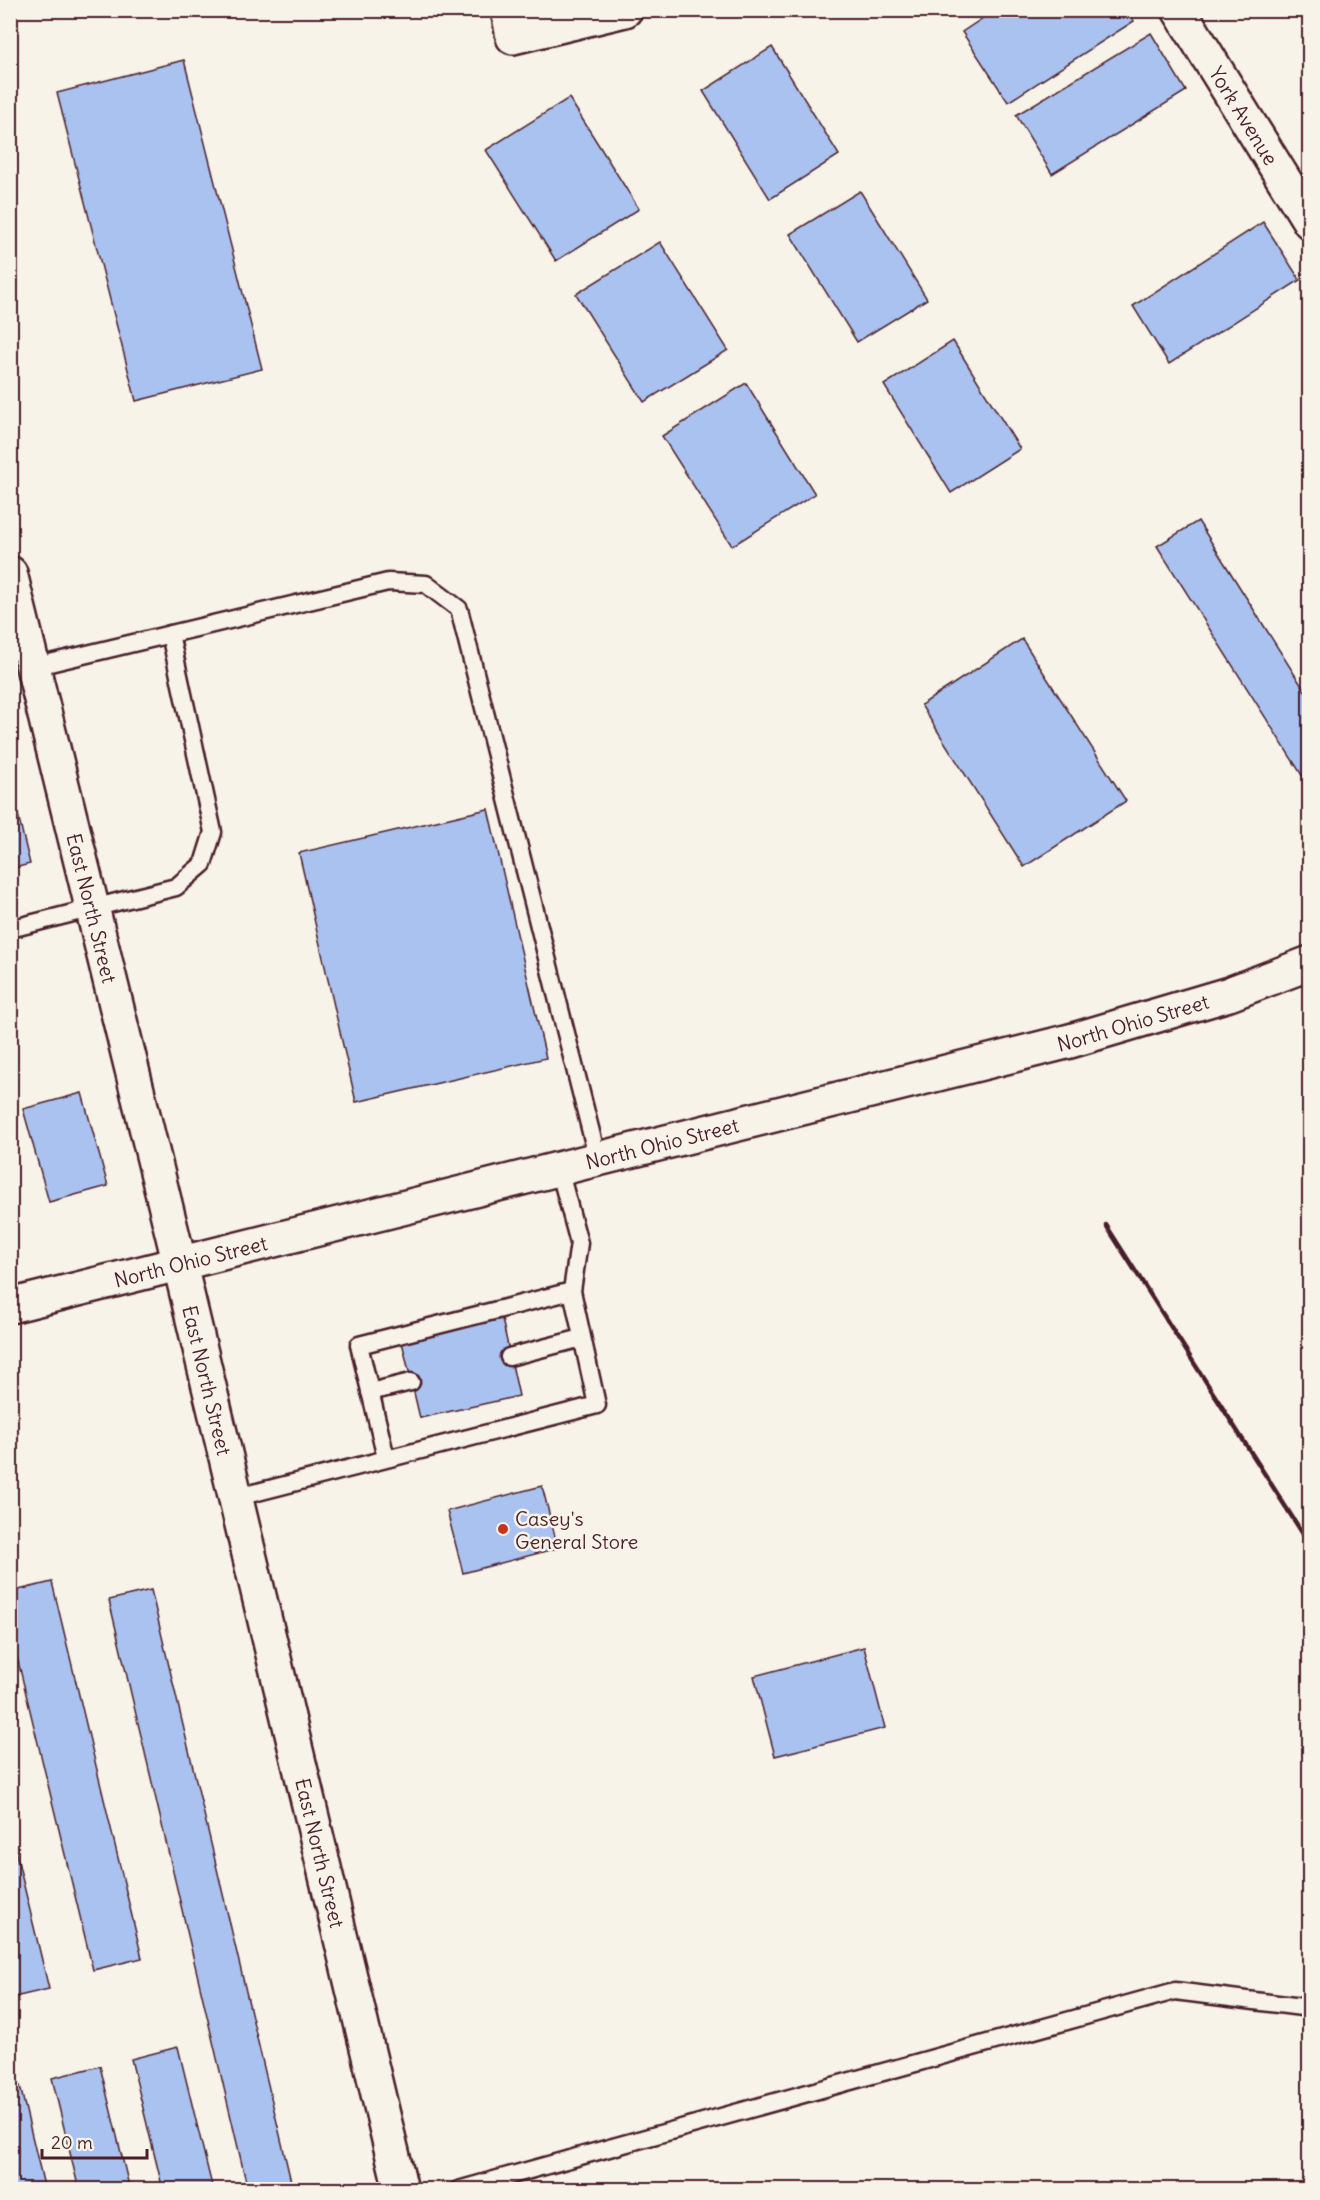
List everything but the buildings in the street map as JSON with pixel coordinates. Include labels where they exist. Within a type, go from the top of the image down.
[{"type":"street","points":[[511,24],[625,10]]},
{"type":"street","name":"York Avenue","points":[[1179,10],[1310,222]]},
{"type":"street","name":"East North Street","points":[[10,573],[180,1264],[401,2190]]},
{"type":"street","name":"North Ohio Street","points":[[10,1306],[1070,1041],[1229,994],[1310,963]]},
{"type":"lane","points":[[33,667],[388,582],[426,584],[459,609],[598,1160]]},
{"type":"lane","points":[[10,929],[176,887],[203,864],[213,832],[170,634]]},
{"type":"lane","points":[[234,1498],[597,1405],[572,1291],[579,1243],[559,1169]]},
{"type":"lane","points":[[386,1458],[359,1345],[572,1291]]},
{"type":"lane","points":[[509,1358],[582,1338]]},
{"type":"lane","points":[[370,1392],[411,1382]]},
{"type":"lane","points":[[458,2190],[1176,1992],[1310,2008]]},
{"type":"railway","points":[[1106,1225],[1310,1545]]},
{"type":"place","name":"Casey's General Store","points":[[503,1529]]}]
